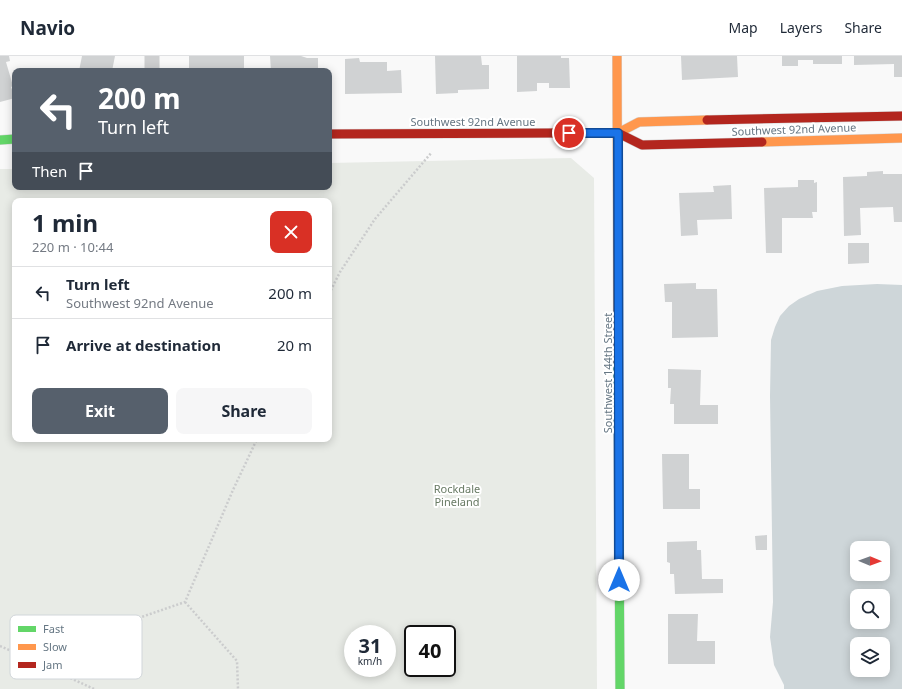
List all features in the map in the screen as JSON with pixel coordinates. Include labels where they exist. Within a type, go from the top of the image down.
[{"type":"street","points":[[152,56],[152,68]]},
{"type":"street","name":"Southwest 144th Street","points":[[617,56],[620,689]]},
{"type":"street","name":"Southwest 92nd Avenue","points":[[618,133],[639,122],[902,116]]},
{"type":"street","name":"Southwest 92nd Avenue","points":[[332,134],[618,133],[642,145],[902,138]]},
{"type":"street","points":[[0,140],[12,139]]},
{"type":"path","points":[[332,288],[340,272],[375,219],[448,133]]},
{"type":"path","points":[[142,617],[185,602],[232,490],[256,442]]},
{"type":"path","points":[[185,602],[237,661],[238,689]]},
{"type":"path","points":[[0,646],[10,650]]},
{"type":"path","points":[[72,679],[94,689]]},
{"type":"green space","name":"Rockdale Pineland","points":[[571,158],[594,178],[597,689],[0,689],[0,169],[12,169],[12,190],[332,190],[332,163]]},
{"type":"shaded area","points":[[877,284],[902,285],[902,689],[784,689],[784,685],[774,665],[770,637],[773,602],[770,396],[771,340],[780,316],[789,306],[799,299],[817,291],[842,286]]},
{"type":"building","points":[[0,56],[9,56],[10,61],[6,62],[12,83],[12,99],[0,102]]},
{"type":"building","points":[[82,56],[115,56],[113,68],[80,68]]},
{"type":"building","points":[[189,56],[244,56],[244,68],[189,68]]},
{"type":"building","points":[[270,56],[301,56],[307,58],[318,58],[318,68],[271,68]]},
{"type":"building","points":[[435,56],[481,56],[482,65],[489,65],[489,89],[458,90],[458,93],[436,94]]},
{"type":"building","points":[[517,56],[561,56],[561,58],[569,58],[570,88],[549,88],[549,83],[537,83],[537,91],[517,92]]},
{"type":"building","points":[[681,56],[737,56],[738,77],[682,80]]},
{"type":"building","points":[[782,56],[842,56],[842,64],[813,64],[813,60],[798,60],[798,66],[782,66]]},
{"type":"building","points":[[854,56],[902,56],[902,77],[894,77],[894,64],[854,65]]},
{"type":"building","points":[[359,58],[360,62],[387,62],[387,71],[401,70],[402,93],[345,94],[345,59]]},
{"type":"building","points":[[883,171],[883,174],[902,174],[902,222],[894,222],[893,207],[860,208],[861,235],[844,236],[843,177],[867,176],[867,172]]},
{"type":"building","points":[[798,180],[814,180],[814,183],[817,182],[817,212],[812,212],[813,218],[782,218],[782,253],[766,253],[764,188],[798,187]]},
{"type":"building","points":[[731,185],[732,219],[697,220],[698,235],[681,236],[679,193],[714,192],[713,186]]},
{"type":"building","points":[[848,243],[869,243],[869,263],[848,264]]},
{"type":"building","points":[[696,283],[696,289],[717,289],[718,337],[672,338],[672,302],[665,302],[664,284]]},
{"type":"building","points":[[668,369],[701,370],[700,405],[718,405],[718,424],[674,424],[674,404],[670,404],[671,388],[668,388]]},
{"type":"building","points":[[662,454],[689,454],[689,489],[700,489],[700,509],[663,509]]},
{"type":"building","points":[[767,535],[767,550],[756,550],[755,536]]},
{"type":"building","points":[[697,541],[697,550],[701,550],[702,579],[723,579],[723,593],[675,594],[674,574],[670,574],[670,563],[667,562],[667,542]]},
{"type":"building","points":[[668,614],[698,614],[697,641],[715,641],[715,664],[668,664]]},
{"type":"traffic: fast","points":[[0,140],[12,139]]},
{"type":"traffic: fast","points":[[618,364],[620,689]]},
{"type":"traffic: slow","points":[[617,56],[618,364]]},
{"type":"traffic: slow","points":[[553,133],[618,133],[639,122],[707,120]]},
{"type":"traffic: slow","points":[[762,142],[902,138]]},
{"type":"traffic: jam","points":[[707,120],[902,116]]},
{"type":"traffic: jam","points":[[332,134],[553,133]]},
{"type":"traffic: jam","points":[[618,133],[642,145],[762,142]]},
{"type":"route","points":[[569,133],[618,133],[619,580]]}]
